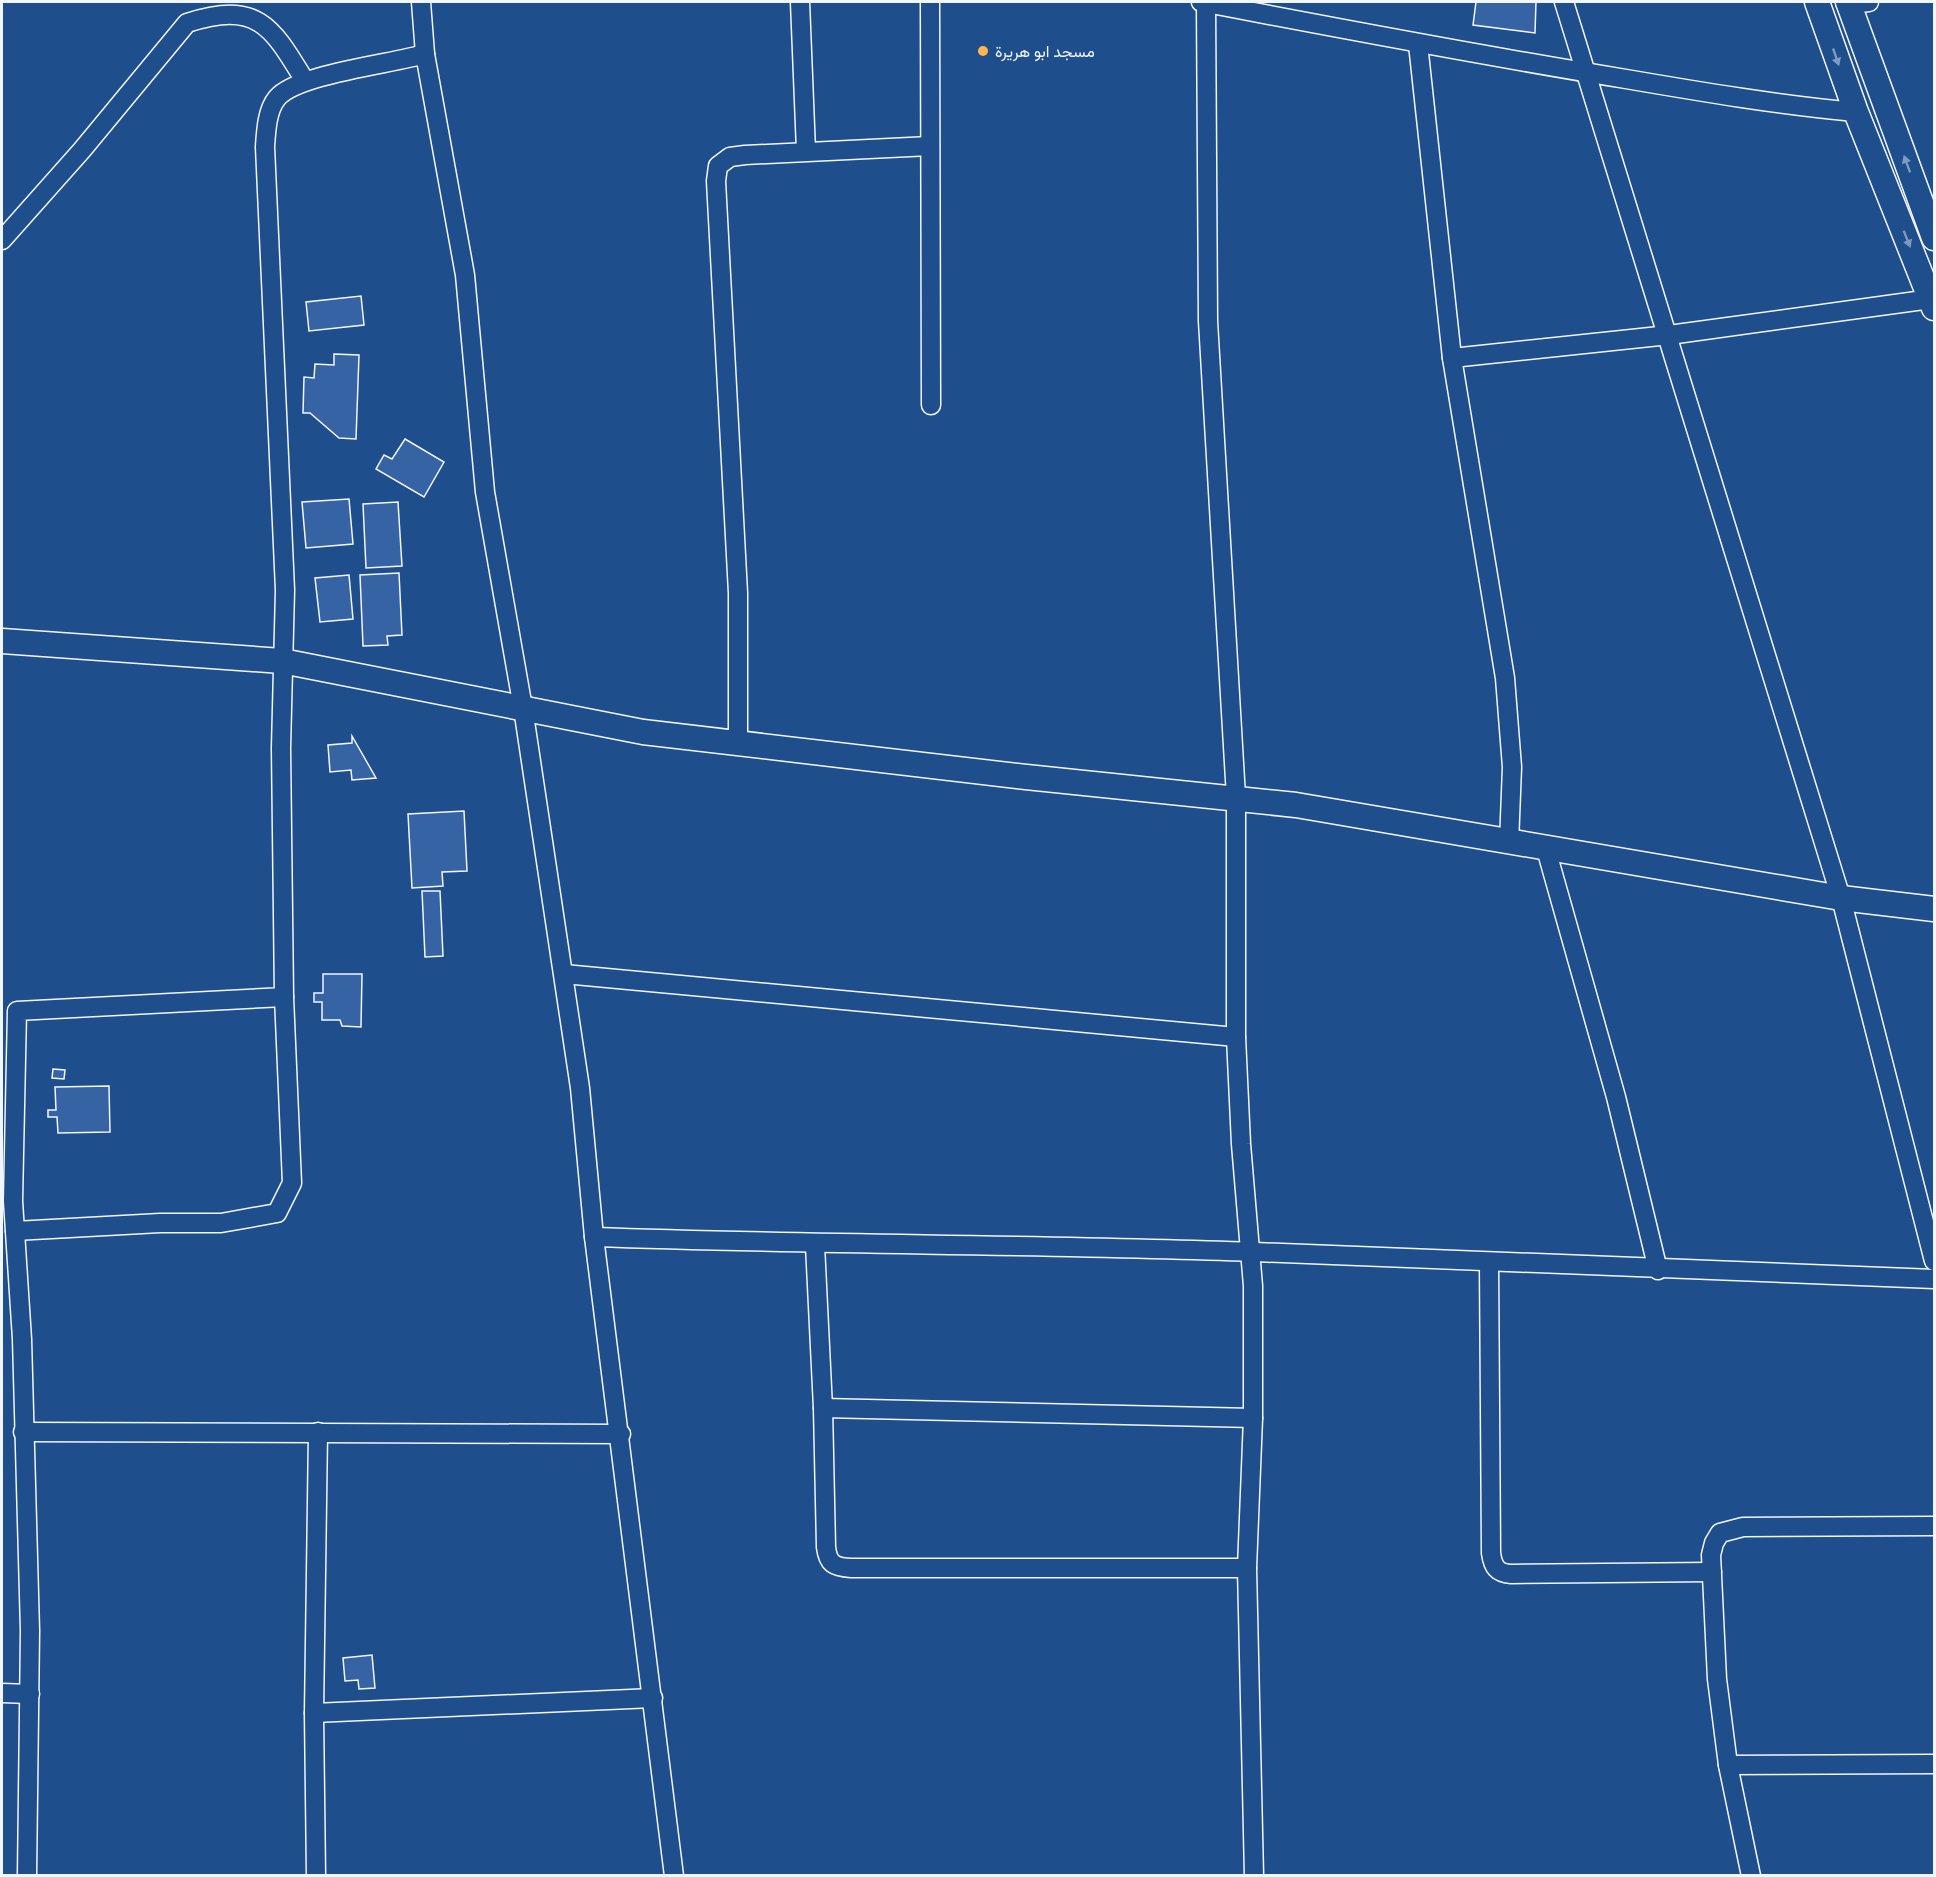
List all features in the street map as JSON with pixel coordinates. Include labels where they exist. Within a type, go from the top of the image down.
[{"type":"street","points":[[421,2],[425,54],[465,275],[485,492],[523,708],[580,1089],[594,1238],[621,1434],[674,1875]]},
{"type":"street","points":[[800,2],[806,151]]},
{"type":"street","points":[[930,2],[931,405]]},
{"type":"street","points":[[1254,1875],[1247,1568],[1253,1418],[1252,1252],[1243,1181],[1236,1037],[1236,797],[1208,321],[1204,2],[1418,44],[1587,73],[1761,101],[1856,112]]},
{"type":"street","points":[[1564,2],[1669,335],[1841,898],[1935,1261]]},
{"type":"street","points":[[1452,358],[1933,304],[1856,112],[1817,2]]},
{"type":"street","points":[[1856,2],[1935,238]]},
{"type":"street","points":[[2,240],[82,150],[188,23],[210,9],[232,5],[255,10],[268,21],[305,81]]},
{"type":"street","points":[[1418,44],[1452,358],[1506,689],[1512,767],[1509,843]]},
{"type":"street","points":[[15,1231],[160,1223],[221,1223],[278,1213],[292,1183],[284,997],[282,661],[285,567],[265,147],[270,113],[275,100],[283,92],[305,81],[425,54]]},
{"type":"street","points":[[738,743],[738,593],[717,172],[722,161],[730,157],[806,151],[930,146]]},
{"type":"street","points":[[2,641],[282,661],[643,732],[1026,777],[1236,797],[1841,898],[1935,909]]},
{"type":"street","points":[[1546,849],[1616,1098],[1658,1270]]},
{"type":"street","points":[[564,974],[1236,1037]]},
{"type":"street","points":[[27,1875],[30,1694],[22,1339],[13,1201],[9,1011],[284,997]]},
{"type":"street","points":[[594,1238],[815,1245],[1252,1252],[1658,1270],[1935,1279]]},
{"type":"street","points":[[815,1245],[823,1408],[826,1547],[828,1562],[832,1565],[862,1568],[1247,1568]]},
{"type":"street","points":[[1489,1262],[1491,1553],[1496,1569],[1502,1573],[1511,1574],[1712,1572]]},
{"type":"street","points":[[823,1408],[1253,1418]]},
{"type":"street","points":[[23,1432],[621,1434]]},
{"type":"street","points":[[316,1875],[314,1713],[318,1432]]},
{"type":"street","points":[[1750,1875],[1728,1765],[1717,1679],[1712,1572],[1713,1543],[1720,1533],[1732,1528],[1935,1526]]},
{"type":"street","points":[[2,1693],[30,1694]]},
{"type":"street","points":[[314,1713],[653,1698]]},
{"type":"street","points":[[1728,1765],[1935,1764]]},
{"type":"building","points":[[1476,2],[1536,2],[1535,33],[1473,25]]},
{"type":"building","points":[[361,296],[364,325],[309,331],[306,302]]},
{"type":"building","points":[[334,354],[359,355],[356,439],[339,438],[310,413],[303,413],[304,377],[314,378],[315,364],[334,365]]},
{"type":"building","points":[[405,439],[444,462],[424,497],[376,469],[384,455],[392,459]]},
{"type":"building","points":[[349,499],[353,544],[306,548],[302,502]]},
{"type":"building","points":[[398,502],[402,566],[366,568],[363,504]]},
{"type":"building","points":[[399,573],[402,635],[387,636],[388,645],[363,646],[360,575]]},
{"type":"building","points":[[349,575],[353,619],[320,622],[315,578]]},
{"type":"building","points":[[352,736],[376,778],[352,780],[351,770],[330,772],[328,745],[352,743]]},
{"type":"building","points":[[464,811],[467,871],[442,872],[443,886],[412,888],[408,814]]},
{"type":"building","points":[[422,891],[440,891],[443,956],[425,957]]},
{"type":"building","points":[[323,974],[362,974],[361,1027],[342,1026],[340,1020],[322,1020],[322,1002],[314,1002],[314,993],[323,993]]},
{"type":"building","points":[[53,1069],[65,1070],[64,1079],[52,1078]]},
{"type":"building","points":[[109,1086],[110,1132],[58,1133],[57,1117],[48,1117],[48,1110],[56,1110],[55,1087]]},
{"type":"building","points":[[372,1655],[375,1688],[359,1689],[358,1680],[345,1681],[343,1658]]},
{"type":"place","name":"مسجد ابو هريرة","points":[[983,51]]}]
